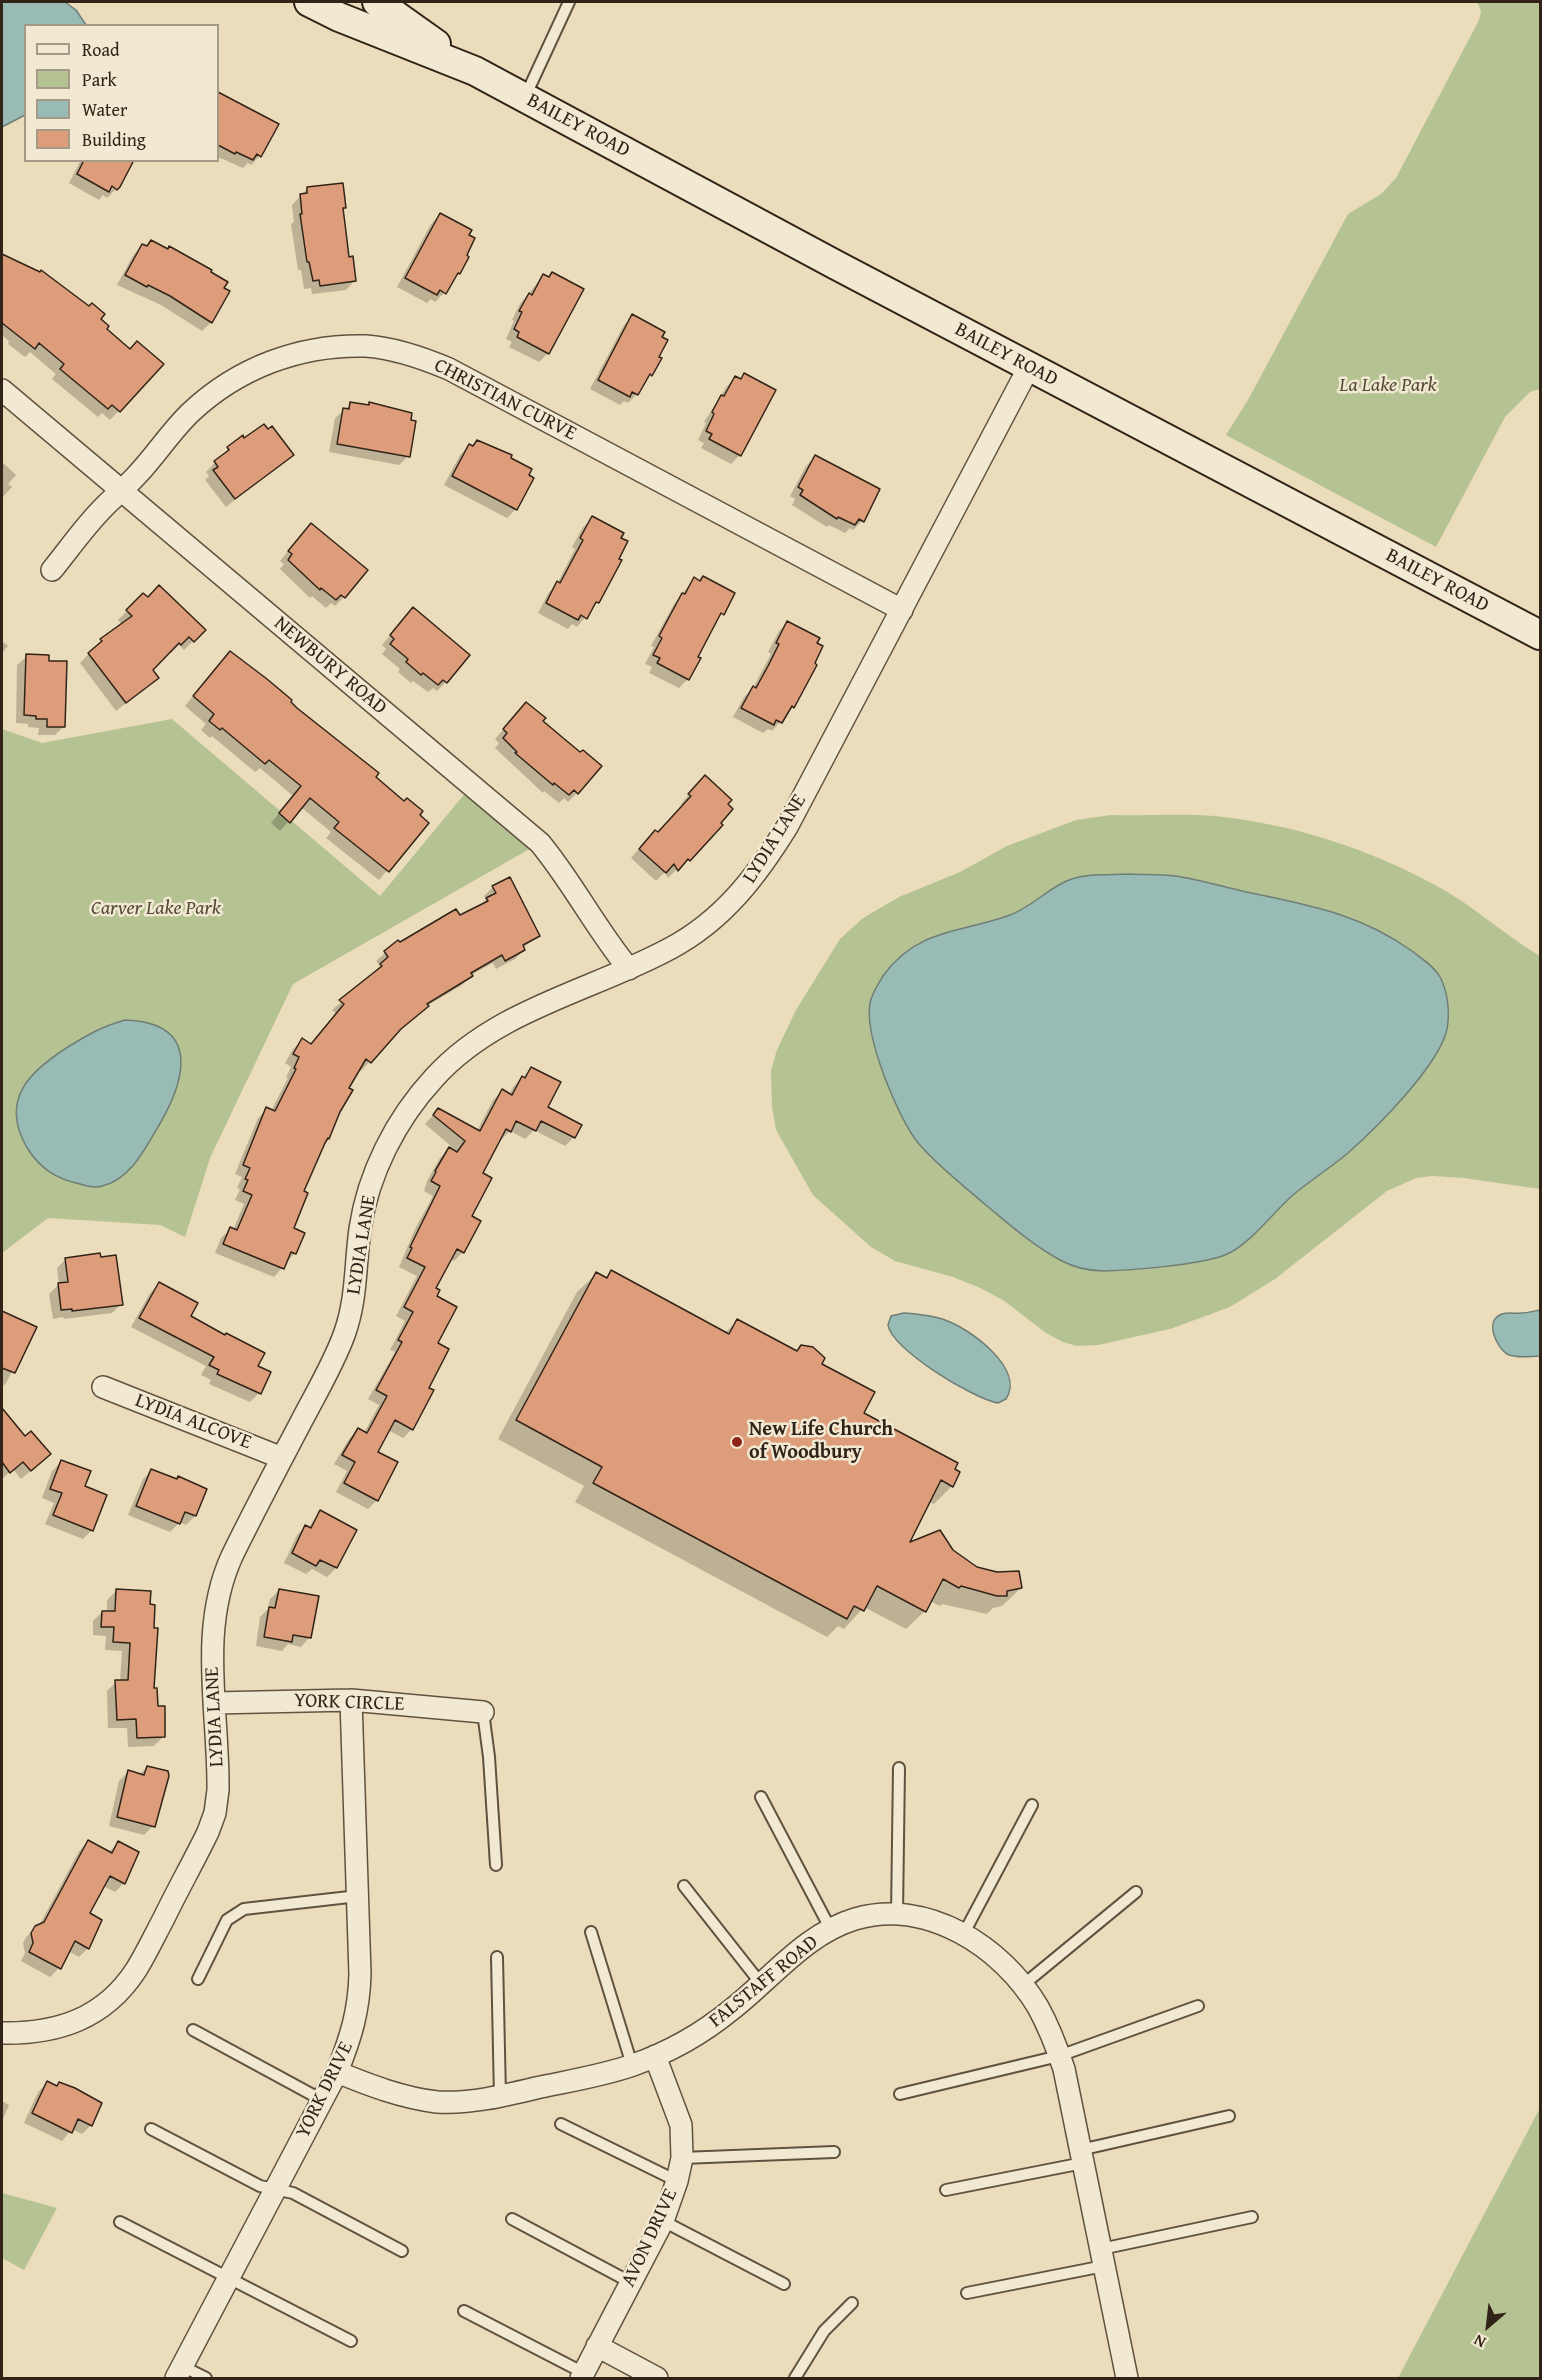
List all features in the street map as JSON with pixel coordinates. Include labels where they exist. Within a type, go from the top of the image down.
[{"type":"main road","name":"BAILEY ROAD","points":[[309,2],[339,17],[474,71],[1029,367],[1540,634]]},
{"type":"main road","name":"BAILEY ROAD","points":[[377,2],[474,71]]},
{"type":"street","name":"CHRISTIAN CURVE","points":[[52,570],[103,508],[137,475],[190,413],[210,396],[243,374],[294,354],[332,348],[376,348],[419,357],[449,369],[902,610]]},
{"type":"street","name":"LYDIA LANE","points":[[2,2033],[45,2031],[73,2022],[104,2004],[137,1969],[204,1841],[215,1813],[218,1782],[212,1635],[220,1586],[232,1556],[333,1362],[346,1329],[354,1295],[361,1226],[368,1195],[387,1145],[412,1106],[441,1070],[488,1033],[522,1014],[629,969],[673,947],[705,925],[733,901],[752,880],[787,827],[1029,367]]},
{"type":"street","name":"NEWBURY ROAD","points":[[2,390],[540,843],[558,865],[614,951],[629,969]]},
{"type":"street","name":"LYDIA ALCOVE","points":[[103,1387],[282,1458]]},
{"type":"street","name":"YORK CIRCLE","points":[[214,1702],[351,1700],[483,1712]]},
{"type":"street","name":"YORK DRIVE","points":[[180,2373],[337,2072],[352,2035],[359,2004],[358,1896],[351,1700]]},
{"type":"street","name":"FALSTAFF ROAD","points":[[337,2072],[377,2088],[408,2097],[438,2102],[500,2097],[632,2066],[706,2029],[762,1985],[802,1947],[830,1928],[854,1919],[874,1915],[897,1914],[943,1923],[985,1949],[1023,1985],[1050,2031],[1059,2056],[1082,2157],[1127,2379]]},
{"type":"street","name":"AVON DRIVE","points":[[582,2376],[663,2221],[677,2181],[682,2158],[681,2125],[655,2056]]},
{"type":"street","points":[[597,2346],[631,2372],[657,2379]]},
{"type":"lane","points":[[525,98],[568,2]]},
{"type":"lane","points":[[483,1712],[489,1757],[496,1864]]},
{"type":"lane","points":[[897,1914],[899,1768]]},
{"type":"lane","points":[[761,1797],[830,1928]]},
{"type":"lane","points":[[963,1935],[1032,1805]]},
{"type":"lane","points":[[684,1886],[762,1985]]},
{"type":"lane","points":[[1023,1985],[1136,1892]]},
{"type":"lane","points":[[198,1979],[228,1920],[244,1909],[358,1896]]},
{"type":"lane","points":[[591,1932],[632,2066]]},
{"type":"lane","points":[[497,1957],[500,2097]]},
{"type":"lane","points":[[900,2094],[1059,2056],[1198,2006]]},
{"type":"lane","points":[[193,2030],[322,2100]]},
{"type":"lane","points":[[946,2190],[1082,2157],[1230,2116]]},
{"type":"lane","points":[[561,2124],[677,2181]]},
{"type":"lane","points":[[151,2128],[260,2186],[293,2193],[402,2251]]},
{"type":"lane","points":[[682,2158],[834,2152]]},
{"type":"lane","points":[[967,2293],[1252,2217]]},
{"type":"lane","points":[[512,2219],[630,2282]]},
{"type":"lane","points":[[663,2221],[784,2284]]},
{"type":"lane","points":[[120,2222],[351,2341]]},
{"type":"lane","points":[[795,2379],[824,2331],[852,2303]]},
{"type":"lane","points":[[464,2311],[582,2376]]},
{"type":"lane","points":[[180,2373],[206,2379]]},
{"type":"green space","name":"La Lake Park","points":[[1477,2],[1540,2],[1540,389],[1530,392],[1505,417],[1436,547],[1226,435],[1248,400],[1348,214],[1381,194],[1396,178],[1479,20],[1481,11]]},
{"type":"green space","name":"Carver Lake Park","points":[[172,719],[380,896],[472,785],[540,843],[293,984],[210,1158],[185,1237],[160,1225],[48,1218],[2,1253],[2,729],[42,743]]},
{"type":"green space","points":[[1111,815],[1189,815],[1244,820],[1301,832],[1356,849],[1435,885],[1540,956],[1540,1189],[1464,1178],[1432,1176],[1416,1178],[1387,1191],[1275,1279],[1230,1307],[1170,1329],[1098,1345],[1077,1346],[1063,1342],[1046,1333],[1003,1300],[978,1287],[953,1277],[895,1261],[871,1247],[813,1195],[776,1130],[772,1107],[771,1070],[777,1050],[796,1010],[840,939],[863,918],[899,897],[960,872],[1007,846],[1076,820]]},
{"type":"green space","points":[[1540,2108],[1540,2378],[1398,2378]]},
{"type":"green space","points":[[2,2193],[57,2208],[24,2270],[2,2258]]},
{"type":"water","points":[[2,2],[65,2],[76,10],[85,24],[24,24],[24,116],[2,127]]},
{"type":"water","points":[[1129,874],[1183,877],[1309,906],[1371,927],[1412,951],[1437,973],[1447,996],[1448,1023],[1442,1044],[1432,1060],[1390,1113],[1348,1153],[1285,1202],[1243,1244],[1213,1259],[1183,1264],[1099,1271],[1065,1262],[1032,1242],[952,1176],[919,1144],[902,1116],[877,1056],[872,1035],[870,1003],[879,982],[896,960],[925,940],[1010,915],[1069,880],[1091,875]]},
{"type":"water","points":[[125,1020],[150,1024],[168,1032],[177,1044],[181,1060],[174,1095],[134,1165],[120,1178],[97,1187],[63,1179],[42,1166],[26,1146],[16,1114],[18,1100],[31,1076],[54,1056],[95,1031]]},
{"type":"water","points":[[1540,1310],[1540,1356],[1511,1356],[1503,1351],[1494,1334],[1493,1327],[1497,1317],[1504,1313]]},
{"type":"water","points":[[904,1313],[930,1316],[955,1324],[992,1351],[1008,1375],[1010,1387],[1006,1399],[998,1403],[953,1383],[903,1347],[888,1325],[891,1316]]},
{"type":"building","points":[[219,93],[279,124],[261,157],[257,154],[253,160],[236,152],[235,154],[219,146]]},
{"type":"building","points":[[83,162],[133,162],[120,187],[117,190],[112,186],[109,192],[77,174]]},
{"type":"building","points":[[343,183],[346,208],[343,208],[349,257],[353,256],[356,281],[320,286],[319,280],[313,281],[309,262],[307,262],[300,214],[302,214],[300,194],[307,193],[307,187]]},
{"type":"building","points":[[440,213],[472,230],[469,235],[475,238],[460,274],[458,273],[446,294],[440,290],[437,295],[405,278]]},
{"type":"building","points":[[151,240],[168,249],[169,246],[212,270],[211,272],[228,282],[224,288],[230,291],[212,323],[170,296],[125,275],[142,244],[147,246]]},
{"type":"building","points":[[2,254],[40,272],[41,270],[89,306],[92,303],[105,314],[101,319],[109,326],[107,329],[130,349],[137,341],[164,364],[120,412],[112,405],[108,409],[60,369],[64,364],[39,343],[35,349],[2,323]]},
{"type":"building","points":[[552,272],[584,289],[549,354],[517,337],[519,332],[514,329],[522,312],[519,311],[529,293],[532,295],[543,274],[549,277]]},
{"type":"building","points":[[632,314],[665,332],[662,337],[668,340],[659,357],[662,358],[652,376],[650,374],[638,395],[632,392],[630,397],[598,380]]},
{"type":"building","points":[[744,373],[776,390],[741,456],[709,439],[712,434],[706,431],[721,395],[724,396],[735,376],[741,379]]},
{"type":"building","points":[[350,402],[369,405],[369,402],[412,413],[411,420],[416,421],[410,457],[337,444],[343,408],[349,409]]},
{"type":"building","points":[[264,424],[268,429],[272,426],[294,455],[235,499],[213,470],[218,467],[214,461],[229,450],[227,447],[243,435],[244,438]]},
{"type":"building","points":[[477,440],[512,455],[511,458],[532,469],[529,475],[534,478],[517,510],[452,476],[469,444],[473,446]]},
{"type":"building","points":[[815,455],[880,489],[864,522],[859,519],[855,525],[838,517],[837,519],[800,495],[803,490],[798,487]]},
{"type":"building","points":[[592,516],[624,533],[621,538],[628,541],[619,559],[622,560],[599,603],[596,602],[587,619],[581,615],[578,620],[546,603],[557,581],[560,583],[583,540],[580,538]]},
{"type":"building","points":[[311,523],[368,570],[345,598],[341,595],[336,600],[321,588],[320,590],[288,560],[292,554],[288,551]]},
{"type":"building","points":[[703,576],[735,593],[724,615],[721,613],[689,680],[657,663],[660,658],[653,655],[662,638],[659,636],[682,593],[685,594],[694,577],[700,581]]},
{"type":"building","points":[[159,585],[206,630],[194,642],[189,637],[181,645],[179,643],[153,670],[159,678],[126,703],[88,653],[102,641],[100,639],[132,616],[126,610],[143,593],[148,597]]},
{"type":"building","points":[[413,607],[470,655],[447,683],[443,680],[438,685],[423,673],[421,675],[406,662],[408,659],[390,644],[394,639],[390,635]]},
{"type":"building","points":[[787,621],[820,638],[817,643],[823,646],[815,663],[817,665],[794,708],[792,706],[782,723],[776,720],[774,725],[741,708],[753,686],[756,688],[768,666]]},
{"type":"building","points":[[230,651],[379,773],[376,777],[404,801],[407,798],[423,811],[420,815],[429,823],[389,872],[334,828],[339,822],[310,798],[290,823],[279,813],[301,786],[269,760],[265,764],[222,728],[220,730],[209,721],[214,714],[193,696]]},
{"type":"building","points":[[26,654],[49,655],[49,661],[67,661],[65,727],[47,727],[47,719],[36,719],[36,716],[24,715]]},
{"type":"building","points":[[526,702],[546,718],[543,721],[580,752],[583,750],[602,766],[578,794],[574,790],[569,795],[554,783],[553,785],[515,753],[517,752],[503,738],[507,733],[503,729]]},
{"type":"building","points":[[705,775],[732,800],[728,804],[733,809],[721,823],[723,825],[690,861],[688,859],[678,871],[674,864],[666,873],[639,849],[655,830],[658,832],[691,796],[688,794]]},
{"type":"building","points":[[510,877],[540,936],[523,945],[525,950],[505,961],[502,955],[471,973],[473,976],[427,1004],[429,1006],[401,1029],[371,1063],[366,1059],[349,1088],[353,1090],[340,1112],[304,1191],[308,1193],[294,1228],[305,1233],[296,1254],[291,1252],[284,1269],[223,1244],[230,1227],[237,1230],[252,1195],[243,1191],[250,1168],[243,1165],[266,1107],[275,1111],[296,1069],[294,1068],[299,1057],[293,1054],[302,1038],[311,1044],[344,1004],[339,1000],[382,966],[380,964],[388,957],[384,951],[398,940],[400,942],[456,909],[460,915],[488,901],[486,898],[496,893],[492,886]]},
{"type":"building","points":[[531,1067],[561,1082],[548,1107],[582,1125],[575,1138],[541,1121],[536,1131],[516,1121],[511,1132],[506,1129],[483,1173],[492,1178],[472,1216],[481,1221],[464,1253],[457,1249],[436,1288],[440,1290],[437,1296],[457,1307],[438,1343],[449,1349],[429,1388],[434,1390],[413,1430],[395,1420],[378,1452],[398,1462],[378,1501],[344,1483],[355,1462],[342,1455],[358,1428],[367,1433],[387,1396],[376,1390],[402,1342],[398,1340],[413,1312],[404,1307],[425,1267],[407,1258],[412,1248],[410,1247],[440,1186],[431,1181],[435,1171],[449,1147],[457,1152],[465,1141],[433,1115],[438,1108],[480,1131],[502,1089],[512,1095],[522,1076],[525,1078]]},
{"type":"building","points":[[100,1253],[101,1257],[116,1255],[123,1305],[72,1311],[72,1309],[61,1310],[58,1283],[68,1282],[65,1258]]},
{"type":"building","name":"New Life Church of Woodbury","points":[[611,1270],[729,1334],[737,1319],[797,1351],[801,1345],[813,1347],[825,1358],[822,1364],[875,1392],[864,1413],[958,1463],[955,1469],[960,1472],[953,1487],[941,1480],[910,1542],[940,1530],[953,1550],[977,1567],[997,1572],[1019,1571],[1022,1588],[1007,1591],[1007,1596],[997,1596],[961,1586],[959,1588],[943,1579],[926,1612],[877,1586],[864,1611],[854,1606],[847,1619],[593,1483],[602,1467],[516,1420],[596,1272],[607,1278]]},
{"type":"building","points":[[159,1282],[198,1303],[191,1316],[265,1353],[258,1366],[271,1372],[261,1394],[217,1374],[219,1370],[209,1365],[214,1357],[139,1318]]},
{"type":"building","points":[[2,1311],[37,1327],[15,1373],[2,1368]]},
{"type":"building","points":[[2,1408],[25,1436],[31,1431],[51,1454],[31,1471],[23,1462],[10,1473],[2,1462]]},
{"type":"building","points":[[61,1460],[91,1471],[85,1486],[107,1495],[93,1531],[53,1515],[62,1493],[50,1489]]},
{"type":"building","points":[[151,1469],[177,1479],[178,1476],[207,1489],[196,1516],[185,1512],[180,1524],[136,1506]]},
{"type":"building","points":[[320,1510],[357,1530],[337,1568],[320,1560],[316,1566],[292,1553],[305,1525],[311,1528]]},
{"type":"building","points":[[116,1589],[151,1591],[150,1604],[155,1605],[154,1628],[158,1628],[154,1688],[157,1688],[158,1706],[165,1706],[165,1737],[137,1738],[136,1719],[117,1720],[115,1680],[128,1680],[130,1643],[113,1642],[114,1627],[101,1627],[102,1611],[115,1611]]},
{"type":"building","points":[[279,1589],[319,1596],[311,1638],[293,1635],[292,1642],[264,1637],[269,1607],[275,1608]]},
{"type":"building","points":[[147,1766],[168,1771],[169,1776],[155,1827],[117,1817],[128,1770],[144,1775]]},
{"type":"building","points":[[88,1840],[112,1853],[118,1841],[139,1852],[125,1884],[110,1876],[90,1913],[102,1920],[89,1949],[75,1941],[61,1969],[29,1952],[33,1943],[31,1933],[35,1926],[44,1922]]},
{"type":"building","points":[[47,2081],[57,2086],[59,2082],[75,2088],[102,2103],[92,2126],[78,2119],[72,2133],[32,2113]]},
{"type":"place","name":"New Life Church of Woodbury","points":[[737,1442]]}]
